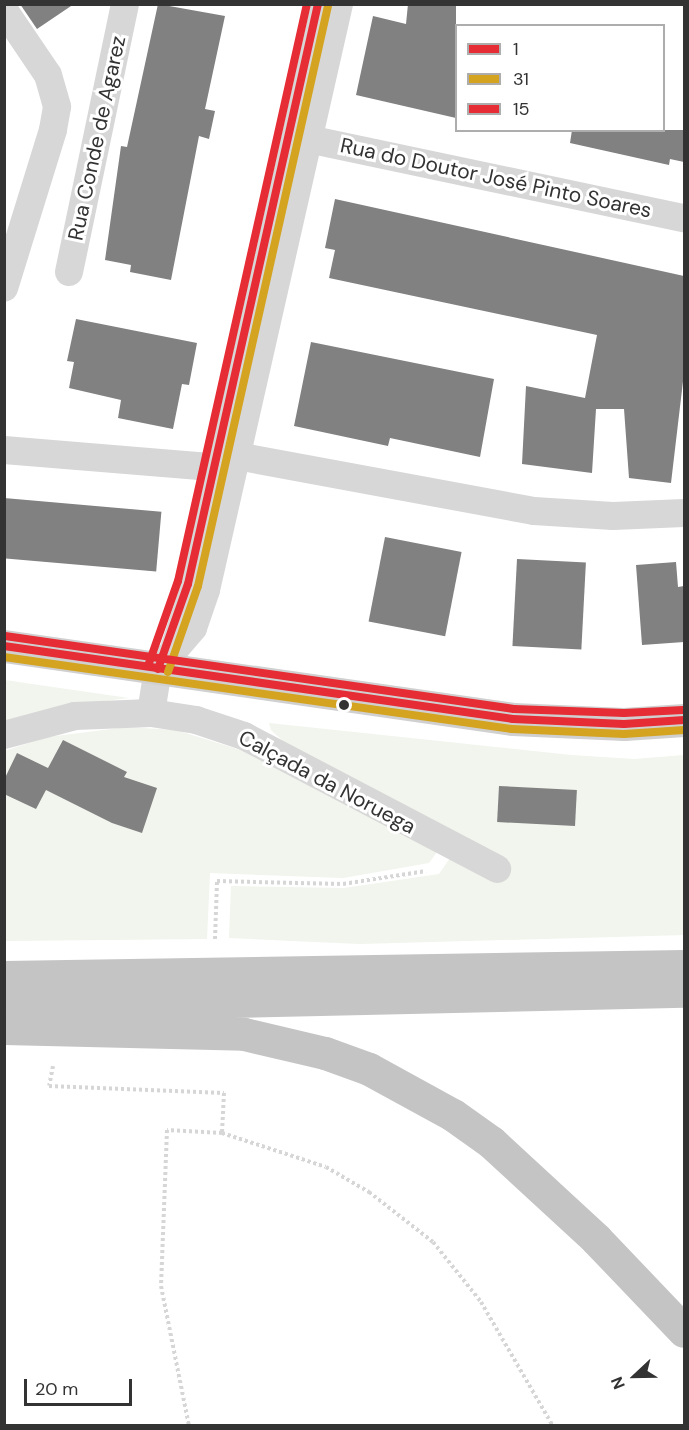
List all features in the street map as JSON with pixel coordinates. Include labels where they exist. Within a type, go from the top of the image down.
[{"type":"highway","points":[[4,976],[684,966]]},
{"type":"highway","points":[[4,1000],[232,1001],[684,991]]},
{"type":"highway","points":[[4,1028],[244,1034],[325,1053],[369,1069],[453,1114],[491,1142],[596,1239],[684,1331]]},
{"type":"main road","points":[[4,646],[513,718],[612,724],[684,720]]},
{"type":"street","name":"Rua Conde de Agarez","points":[[69,272],[124,4]]},
{"type":"street","points":[[151,713],[158,669],[186,640],[197,620],[228,464],[339,4]]},
{"type":"street","points":[[4,10],[45,71],[57,107],[53,130],[4,288]]},
{"type":"street","name":"Rua do Doutor José Pinto Soares","points":[[308,139],[684,218]]},
{"type":"street","points":[[4,450],[228,464],[534,511],[613,516],[684,513]]},
{"type":"street","name":"Calçada da Noruega","points":[[4,735],[75,716],[151,713],[196,720],[244,736],[497,869]]},
{"type":"lane","points":[[228,464],[318,4]]},
{"type":"path","points":[[217,881],[343,884],[435,869],[450,846]]},
{"type":"path","points":[[222,1133],[223,1119]]},
{"type":"path","points":[[189,1425],[161,1286],[167,1130],[222,1133],[326,1167],[369,1192],[433,1242],[481,1302],[553,1425]]},
{"type":"shaded area","points":[[5,680],[129,698],[78,704],[5,726]]},
{"type":"shaded area","points":[[269,723],[571,755],[634,759],[684,755],[684,935],[360,944],[229,938],[231,886],[344,888],[439,874],[450,858],[498,883],[509,861],[284,742],[271,730]]},
{"type":"shaded area","points":[[127,727],[176,730],[247,752],[437,852],[429,863],[343,878],[210,873],[207,939],[5,941],[4,751],[48,737]]},
{"type":"building","points":[[20,4],[74,4],[37,29]]},
{"type":"building","points":[[158,4],[225,16],[205,109],[215,111],[209,139],[199,136],[171,280],[130,272],[131,265],[105,260],[121,146],[127,147]]},
{"type":"building","points":[[408,4],[456,4],[455,118],[356,95],[373,16],[406,24]]},
{"type":"building","points":[[684,130],[684,162],[670,159],[669,165],[570,143],[572,132]]},
{"type":"building","points":[[335,199],[684,276],[684,373],[671,483],[629,478],[624,409],[596,409],[592,473],[522,464],[526,386],[585,398],[597,335],[329,278],[335,250],[325,248]]},
{"type":"building","points":[[76,319],[197,343],[189,385],[182,384],[173,429],[118,418],[121,400],[69,388],[74,362],[67,361]]},
{"type":"building","points":[[311,342],[494,379],[480,457],[390,438],[388,446],[294,426]]},
{"type":"building","points":[[4,498],[161,512],[156,572],[4,558]]},
{"type":"building","points":[[385,537],[462,552],[445,636],[369,621]]},
{"type":"building","points":[[517,559],[586,563],[581,649],[512,646]]},
{"type":"building","points":[[676,562],[678,587],[684,586],[684,642],[642,645],[636,565]]},
{"type":"building","points":[[63,740],[127,772],[124,777],[157,788],[142,833],[112,823],[46,790],[36,809],[4,794],[4,780],[17,753],[48,768]]},
{"type":"building","points":[[499,786],[577,790],[575,826],[497,822]]},
{"type":"transit line","name":"15","points":[[148,666],[178,581],[307,4]]},
{"type":"transit line","name":"1","points":[[158,669],[188,584],[318,4]]},
{"type":"transit line","name":"31","points":[[168,672],[198,586],[328,6]]},
{"type":"transit line","name":"15","points":[[5,636],[514,709],[624,713],[683,710]]},
{"type":"transit line","name":"1","points":[[4,646],[513,719],[624,724],[684,720]]},
{"type":"transit line","name":"31","points":[[4,657],[512,729],[624,734],[684,730]]}]
